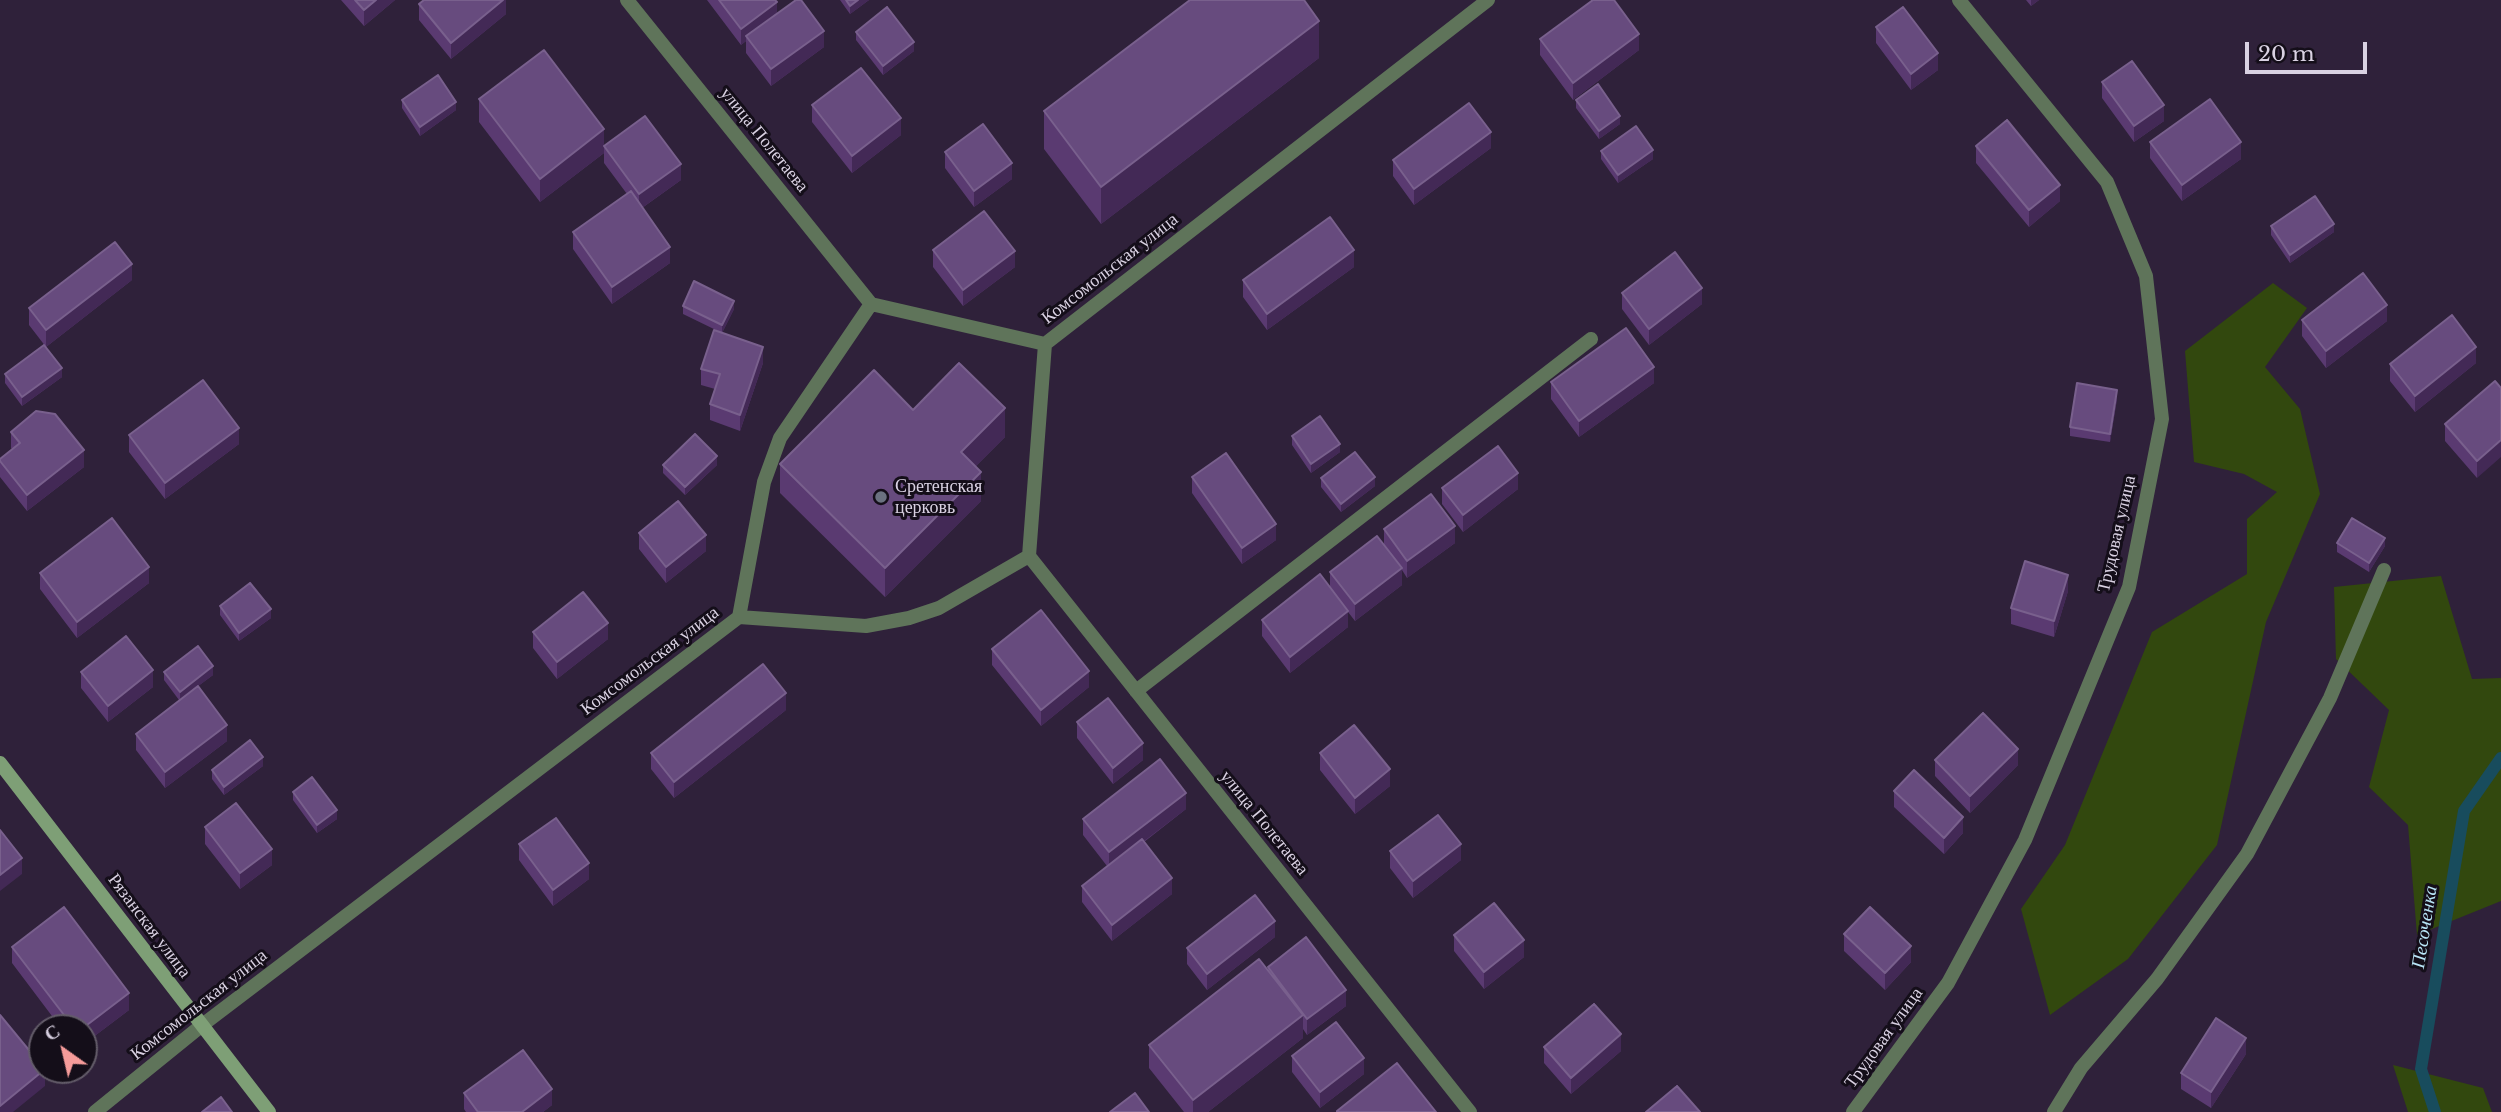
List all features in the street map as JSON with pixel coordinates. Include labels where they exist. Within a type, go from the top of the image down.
[{"type":"street","name":"улица Полетаева","points":[[628,0],[872,304]]},
{"type":"street","name":"Комсомольская улица","points":[[95,1112],[201,1026],[739,617],[866,626],[909,618],[939,608],[1029,556],[1045,344],[1488,0]]},
{"type":"street","name":"Трудовая улица","points":[[1853,1112],[1948,983],[2025,840],[2129,587],[2162,419],[2147,276],[2107,182],[1959,0]]},
{"type":"street","points":[[739,617],[764,482],[780,438],[872,304],[1045,344]]},
{"type":"street","points":[[1136,691],[1591,339]]},
{"type":"street","name":"улица Полетаева","points":[[1029,556],[1470,1112]]},
{"type":"street","points":[[2054,1112],[2081,1068],[2157,979],[2247,854],[2330,698],[2384,570]]},
{"type":"street","name":"Рязанская улица","points":[[0,763],[269,1112]]},
{"type":"green space","points":[[2273,283],[2307,308],[2265,367],[2300,409],[2320,494],[2266,622],[2217,845],[2128,959],[2050,1015],[2021,909],[2065,845],[2152,632],[2247,574],[2247,519],[2277,492],[2244,474],[2194,462],[2185,351]]},
{"type":"green space","points":[[2441,576],[2472,679],[2501,678],[2501,901],[2417,935],[2408,825],[2369,787],[2389,710],[2336,659],[2334,587]]},
{"type":"green space","points":[[2393,1065],[2483,1088],[2492,1112],[2408,1112]]},
{"type":"building","points":[[355,0],[376,0],[364,10]]},
{"type":"building","points":[[424,0],[503,0],[451,43],[419,4]]},
{"type":"building","points":[[719,0],[775,0],[777,2],[741,29]]},
{"type":"building","points":[[796,0],[801,0],[824,31],[771,69],[746,36]]},
{"type":"building","points":[[846,0],[858,0],[850,6]]},
{"type":"building","points":[[1190,0],[1304,0],[1319,21],[1101,187],[1044,111]]},
{"type":"building","points":[[1593,0],[1614,0],[1639,34],[1573,83],[1540,39]]},
{"type":"building","points":[[887,7],[914,42],[883,66],[856,32]]},
{"type":"building","points":[[1903,7],[1938,53],[1911,74],[1876,27]]},
{"type":"building","points":[[544,50],[604,129],[540,179],[479,99]]},
{"type":"building","points":[[2132,61],[2164,105],[2134,126],[2102,82]]},
{"type":"building","points":[[861,68],[901,118],[852,156],[812,105]]},
{"type":"building","points":[[438,75],[456,102],[420,127],[402,100]]},
{"type":"building","points":[[1598,84],[1620,116],[1599,131],[1576,100]]},
{"type":"building","points":[[2210,99],[2241,142],[2182,185],[2150,142]]},
{"type":"building","points":[[1469,103],[1491,132],[1414,189],[1393,160]]},
{"type":"building","points":[[645,116],[681,164],[639,194],[604,146]]},
{"type":"building","points":[[2007,120],[2060,185],[2029,210],[1976,146]]},
{"type":"building","points":[[983,124],[1012,163],[974,191],[945,152]]},
{"type":"building","points":[[1636,126],[1653,150],[1618,175],[1601,151]]},
{"type":"building","points":[[631,191],[670,247],[612,287],[573,232]]},
{"type":"building","points":[[2315,196],[2334,224],[2290,255],[2271,226]]},
{"type":"building","points":[[984,211],[1015,251],[963,290],[933,250]]},
{"type":"building","points":[[1330,217],[1354,250],[1267,314],[1243,280]]},
{"type":"building","points":[[115,242],[132,264],[46,330],[29,308]]},
{"type":"building","points":[[1675,252],[1702,288],[1649,329],[1622,293]]},
{"type":"building","points":[[2363,273],[2387,305],[2326,351],[2302,320]]},
{"type":"building","points":[[694,281],[734,301],[722,325],[683,306]]},
{"type":"building","points":[[2452,315],[2476,347],[2415,396],[2390,364]]},
{"type":"building","points":[[1626,328],[1654,367],[1579,421],[1551,382]]},
{"type":"building","points":[[714,330],[763,347],[740,415],[710,404],[720,374],[701,369]]},
{"type":"building","points":[[44,345],[62,368],[22,397],[5,374]]},
{"type":"building","name":"Сретенская церковь","points":[[959,363],[1005,408],[961,452],[981,472],[885,568],[780,464],[874,370],[913,410]]},
{"type":"building","points":[[203,380],[239,428],[165,483],[129,435]]},
{"type":"building","points":[[2495,381],[2501,388],[2501,440],[2477,461],[2445,424]]},
{"type":"building","points":[[2077,383],[2117,390],[2110,434],[2070,427]]},
{"type":"building","points":[[36,411],[55,414],[84,450],[27,495],[0,459],[20,443],[11,432]]},
{"type":"building","points":[[1320,416],[1340,444],[1311,464],[1292,436]]},
{"type":"building","points":[[695,434],[717,456],[685,487],[663,465]]},
{"type":"building","points":[[1498,446],[1518,473],[1463,515],[1442,488]]},
{"type":"building","points":[[1355,452],[1375,477],[1341,504],[1321,478]]},
{"type":"building","points":[[1226,453],[1276,524],[1242,548],[1192,477]]},
{"type":"building","points":[[1431,494],[1455,526],[1407,561],[1384,529]]},
{"type":"building","points":[[678,501],[706,535],[666,567],[639,533]]},
{"type":"building","points":[[112,518],[149,567],[77,622],[40,573]]},
{"type":"building","points":[[2352,518],[2385,538],[2369,563],[2337,543]]},
{"type":"building","points":[[1377,536],[1402,568],[1355,604],[1330,572]]},
{"type":"building","points":[[2025,561],[2068,575],[2054,621],[2011,608]]},
{"type":"building","points":[[1320,574],[1348,611],[1290,657],[1262,620]]},
{"type":"building","points":[[250,583],[271,609],[239,633],[220,606]]},
{"type":"building","points":[[583,592],[608,623],[557,662],[533,632]]},
{"type":"building","points":[[1041,610],[1089,671],[1041,710],[992,649]]},
{"type":"building","points":[[126,636],[153,670],[108,706],[81,672]]},
{"type":"building","points":[[198,646],[213,666],[180,692],[164,672]]},
{"type":"building","points":[[763,664],[786,693],[674,782],[651,753]]},
{"type":"building","points":[[198,686],[227,725],[165,772],[136,734]]},
{"type":"building","points":[[1108,698],[1143,743],[1113,768],[1077,722]]},
{"type":"building","points":[[1983,713],[2018,749],[1970,796],[1935,760]]},
{"type":"building","points":[[1354,725],[1390,769],[1355,798],[1320,753]]},
{"type":"building","points":[[250,740],[263,757],[224,787],[212,770]]},
{"type":"building","points":[[1160,759],[1186,793],[1109,852],[1083,819]]},
{"type":"building","points":[[1914,770],[1963,817],[1944,838],[1894,791]]},
{"type":"building","points":[[312,777],[337,810],[317,825],[293,792]]},
{"type":"building","points":[[236,803],[272,849],[240,873],[205,827]]},
{"type":"building","points":[[1438,815],[1461,844],[1413,881],[1390,851]]},
{"type":"building","points":[[556,818],[589,863],[553,890],[519,844]]},
{"type":"building","points":[[0,830],[22,858],[0,875]]},
{"type":"building","points":[[1142,839],[1172,878],[1112,925],[1082,886]]},
{"type":"building","points":[[1255,895],[1275,921],[1207,974],[1187,948]]},
{"type":"building","points":[[1494,903],[1524,940],[1484,972],[1454,935]]},
{"type":"building","points":[[64,907],[129,993],[98,1017],[98,1014],[63,1014],[12,947]]},
{"type":"building","points":[[1870,907],[1911,946],[1885,973],[1844,934]]},
{"type":"building","points":[[1306,937],[1346,990],[1307,1019],[1268,967]]},
{"type":"building","points":[[1259,959],[1303,1015],[1193,1100],[1149,1045]]},
{"type":"building","points":[[1594,1004],[1621,1034],[1571,1078],[1544,1047]]},
{"type":"building","points":[[0,1015],[28,1049],[28,1083],[0,1106]]},
{"type":"building","points":[[2216,1018],[2246,1038],[2211,1092],[2181,1073]]},
{"type":"building","points":[[1336,1022],[1364,1058],[1320,1092],[1292,1056]]},
{"type":"building","points":[[523,1050],[552,1089],[522,1112],[478,1112],[464,1093]]},
{"type":"building","points":[[1397,1063],[1436,1112],[1337,1112],[1337,1111]]},
{"type":"building","points":[[1677,1086],[1700,1112],[1646,1112]]},
{"type":"building","points":[[1135,1093],[1149,1112],[1110,1112]]},
{"type":"building","points":[[221,1097],[232,1112],[202,1112]]},
{"type":"waterway","name":"Песоченка","points":[[2435,1112],[2421,1069],[2464,811],[2501,758]]},
{"type":"place","name":"Сретенская церковь","points":[[881,497]]}]
